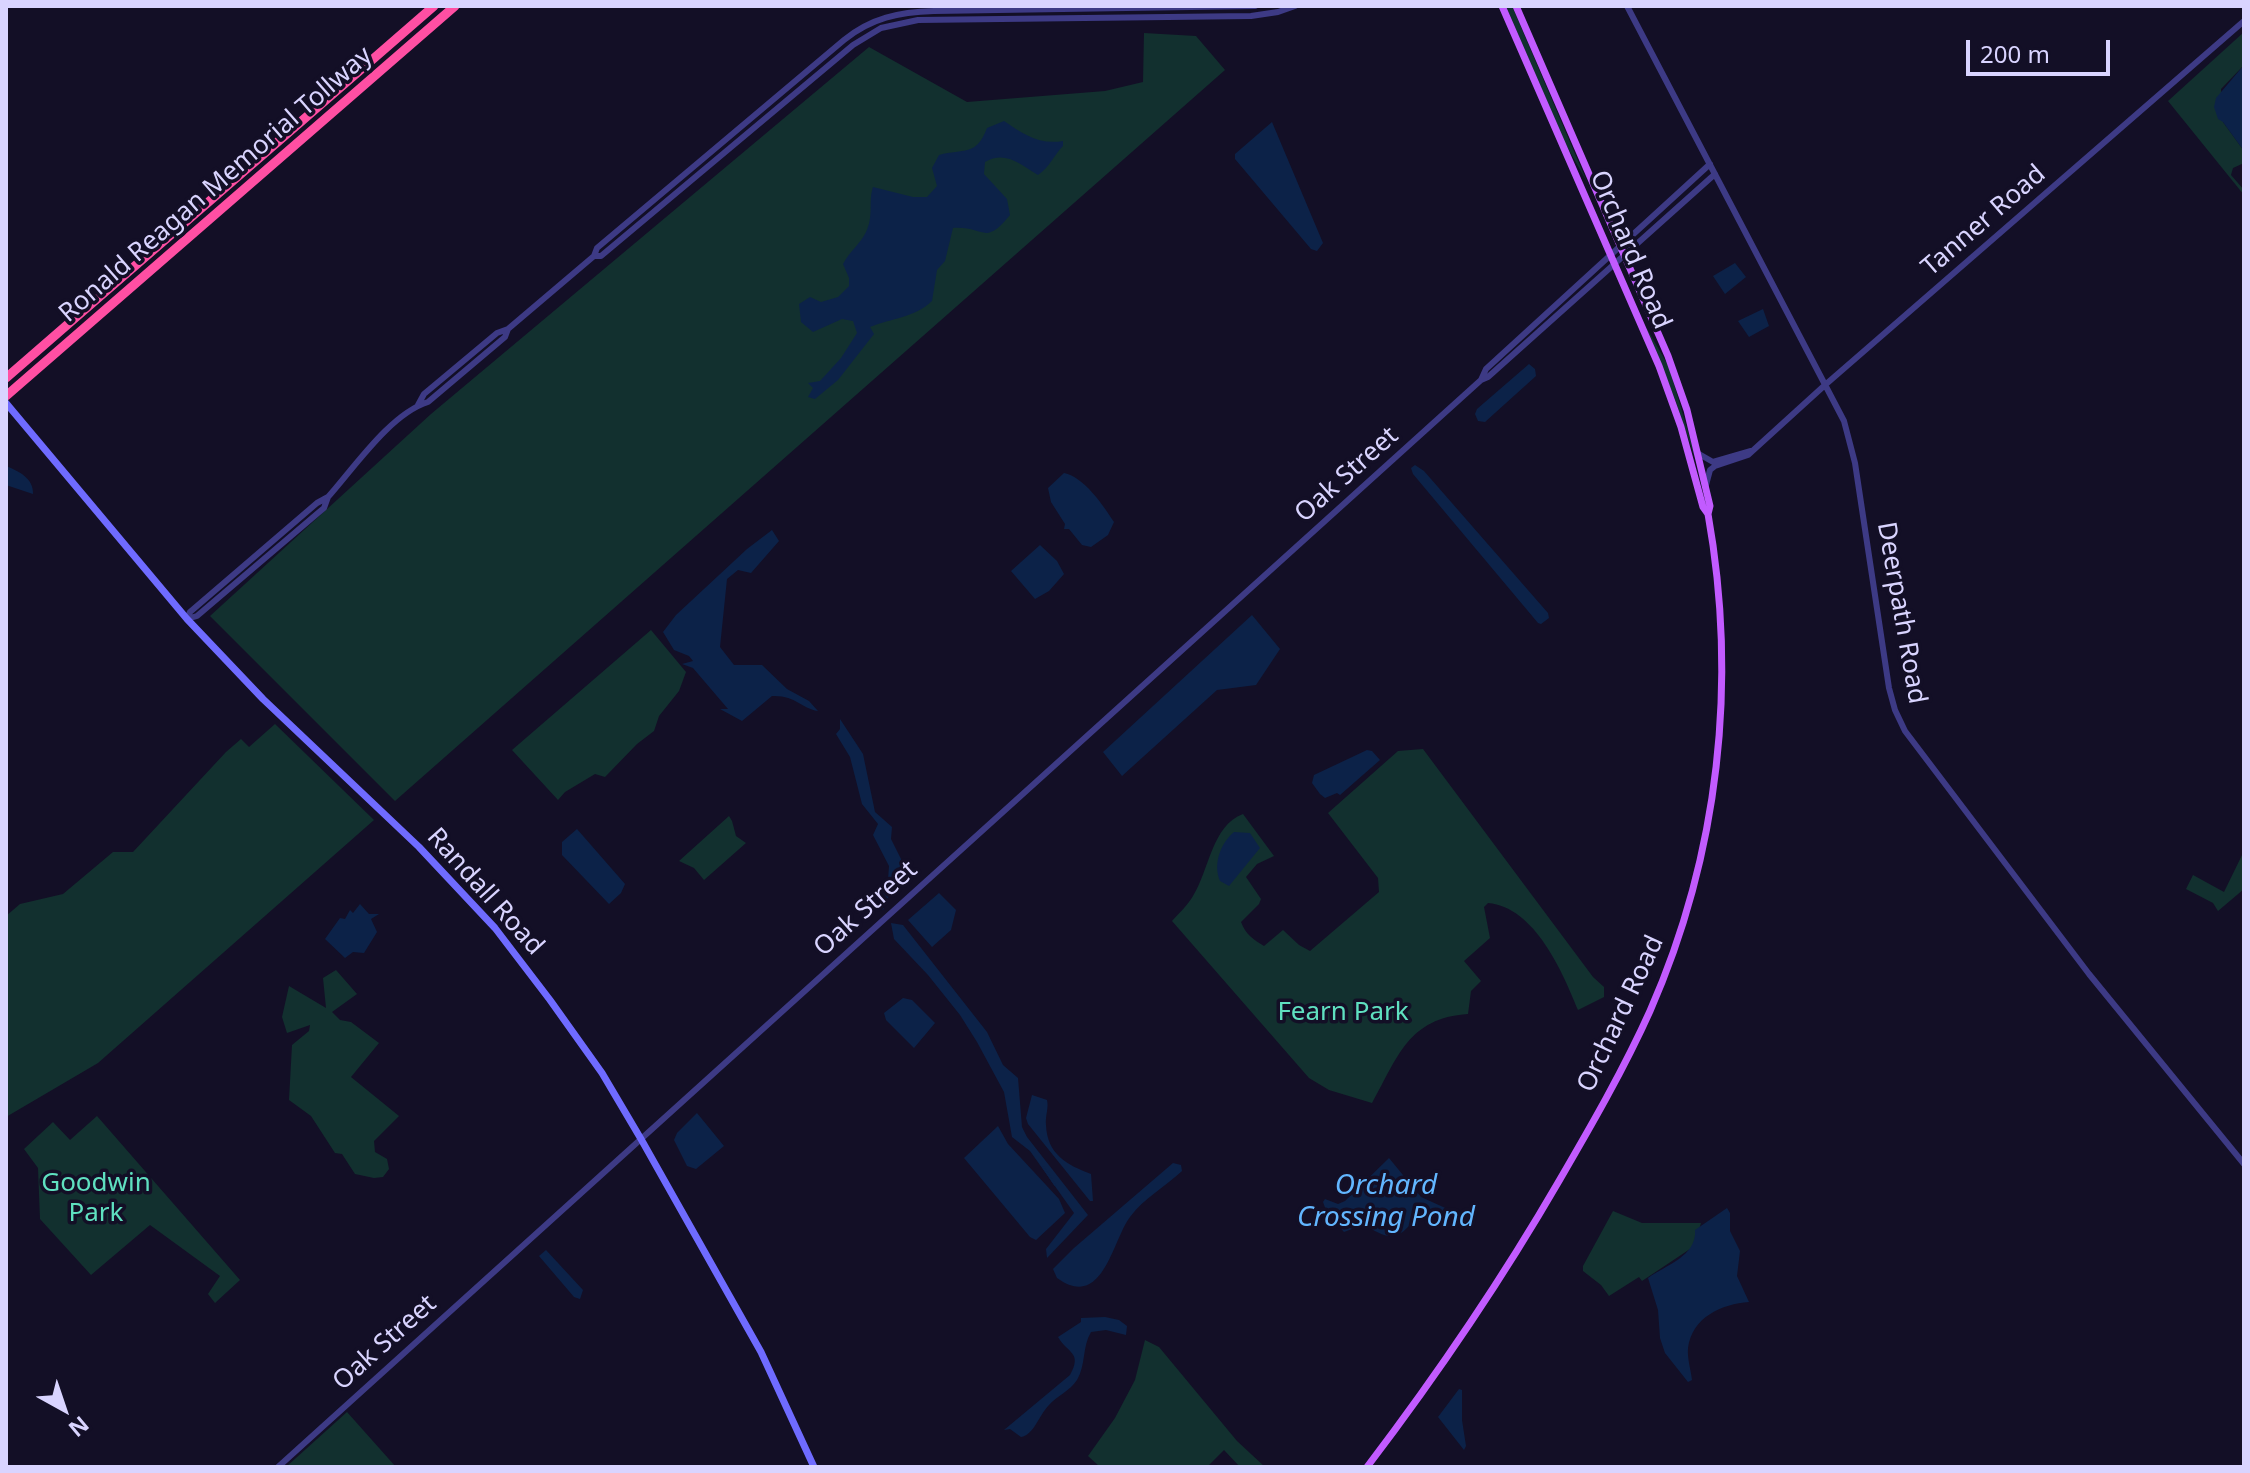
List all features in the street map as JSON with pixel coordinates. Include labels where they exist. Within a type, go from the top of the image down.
[{"type":"highway","name":"Ronald Reagan Memorial Tollway","points":[[6,378],[434,6]]},
{"type":"highway","name":"Ronald Reagan Memorial Tollway","points":[[6,396],[455,6]]},
{"type":"main road","name":"Orchard Road","points":[[1502,6],[1676,411],[1703,507],[1708,514]]},
{"type":"main road","name":"Orchard Road","points":[[1367,1467],[1466,1331],[1529,1232],[1632,1048],[1674,948],[1703,852],[1720,731],[1721,621],[1708,514],[1710,506],[1699,454],[1668,356],[1516,6]]},
{"type":"main road","name":"Randall Road","points":[[6,403],[187,619],[263,699],[419,847],[495,928],[550,1000],[602,1073],[641,1139],[761,1352],[814,1467]]},
{"type":"street","points":[[187,619],[190,612],[308,510],[328,497],[380,437],[418,405],[428,402],[505,337],[508,329],[594,256],[597,248],[844,40],[881,18],[925,11],[1255,6]]},
{"type":"street","points":[[594,256],[601,256],[859,40],[890,25],[918,20],[1251,16],[1295,6]]},
{"type":"street","name":"Deerpath Road","points":[[1627,6],[1844,421],[1850,439],[1889,688],[1905,731],[2089,974],[2244,1164]]},
{"type":"street","name":"Tanner Road","points":[[1706,485],[1710,470],[1745,457],[2244,21]]},
{"type":"street","name":"Oak Street","points":[[1481,380],[1486,369],[1710,164]]},
{"type":"street","name":"Oak Street","points":[[278,1467],[1481,380],[1715,174]]},
{"type":"street","name":"Tanner Road","points":[[1699,454],[1713,462],[1751,451]]},
{"type":"green space","points":[[1506,6],[1512,6],[1587,182],[1565,143]]},
{"type":"green space","points":[[2244,32],[2244,65],[2221,89],[2223,122],[2244,151],[2244,163],[2233,168],[2231,175],[2244,190],[2244,195],[2168,101]]},
{"type":"green space","points":[[1144,33],[1196,36],[1225,70],[395,801],[210,616],[431,414],[869,47],[967,102],[1105,91],[1143,82]]},
{"type":"green space","points":[[1646,327],[1669,367],[1701,476],[1676,402]]},
{"type":"green space","points":[[651,630],[686,672],[679,691],[659,716],[654,731],[605,777],[595,774],[565,792],[558,800],[512,750]]},
{"type":"green space","points":[[275,724],[374,820],[98,1063],[6,1117],[6,916],[20,904],[63,894],[113,852],[133,852],[226,752],[241,739],[249,747]]},
{"type":"green space","name":"Fearn Park","points":[[1423,749],[1593,977],[1604,987],[1604,997],[1578,1010],[1555,961],[1533,929],[1505,907],[1488,903],[1484,907],[1490,938],[1464,961],[1481,981],[1471,991],[1468,1014],[1431,1023],[1418,1032],[1398,1056],[1372,1103],[1329,1090],[1309,1078],[1172,921],[1193,896],[1224,828],[1243,814],[1274,856],[1257,864],[1246,877],[1261,899],[1241,922],[1250,936],[1264,946],[1283,930],[1310,951],[1379,892],[1378,878],[1328,813],[1398,751]]},
{"type":"green space","points":[[729,816],[736,836],[746,843],[704,880],[694,868],[679,861]]},
{"type":"green space","points":[[2244,851],[2244,889],[2218,911],[2213,903],[2186,889],[2193,875],[2224,892]]},
{"type":"green space","points":[[336,970],[357,994],[332,1012],[379,1043],[351,1077],[399,1116],[374,1141],[375,1152],[387,1159],[389,1169],[383,1177],[355,1174],[342,1154],[335,1153],[311,1116],[289,1100],[292,1045],[309,1031],[310,1025],[287,1033],[282,1017],[289,986],[326,1008],[323,978]]},
{"type":"green space","name":"Goodwin Park","points":[[97,1116],[240,1280],[215,1303],[208,1294],[220,1276],[150,1225],[91,1275],[40,1219],[38,1168],[24,1149],[53,1122],[70,1140]]},
{"type":"green space","points":[[1613,1211],[1642,1223],[1701,1223],[1690,1249],[1642,1281],[1639,1277],[1609,1296],[1583,1271],[1583,1266]]},
{"type":"green space","points":[[1145,1340],[1159,1347],[1237,1441],[1265,1467],[1240,1467],[1224,1450],[1207,1467],[1100,1467],[1088,1456],[1115,1418],[1135,1380]]},
{"type":"green space","points":[[347,1412],[396,1467],[286,1467]]},
{"type":"water","points":[[2244,65],[2244,151],[2218,119],[2214,107],[2216,98]]},
{"type":"water","points":[[1004,121],[1039,140],[1063,141],[1063,146],[1038,175],[1006,158],[985,162],[984,174],[1007,199],[1010,215],[989,233],[953,228],[945,261],[937,270],[932,301],[910,314],[870,327],[874,334],[838,380],[815,399],[808,397],[813,388],[808,383],[820,381],[841,358],[857,333],[853,321],[842,319],[813,332],[801,322],[799,304],[810,297],[821,302],[838,297],[849,286],[843,264],[868,226],[873,187],[913,197],[927,197],[937,186],[932,168],[939,155],[974,147],[987,128]]},
{"type":"water","points":[[1272,122],[1323,243],[1317,251],[1311,249],[1235,159],[1235,154]]},
{"type":"water","points":[[1735,263],[1746,277],[1725,294],[1713,276]]},
{"type":"water","points":[[1763,309],[1769,326],[1749,337],[1738,321]]},
{"type":"water","points":[[1529,364],[1535,369],[1536,376],[1485,422],[1478,421],[1475,414],[1477,409]]},
{"type":"water","points":[[1415,465],[1424,471],[1548,613],[1549,618],[1538,623],[1413,474],[1411,468]]},
{"type":"water","points":[[6,466],[28,480],[33,494],[6,485]]},
{"type":"water","points":[[1064,473],[1086,486],[1114,522],[1108,535],[1091,547],[1082,545],[1069,529],[1064,529],[1065,524],[1051,502],[1048,488]]},
{"type":"water","points":[[772,530],[779,541],[751,573],[738,570],[727,579],[720,647],[734,665],[762,665],[787,689],[809,701],[818,711],[787,698],[772,696],[742,721],[720,709],[728,709],[693,668],[682,664],[693,661],[674,650],[663,632],[676,615]]},
{"type":"water","points":[[1040,545],[1057,561],[1064,574],[1049,591],[1035,599],[1011,571]]},
{"type":"water","points":[[1252,615],[1280,649],[1256,685],[1217,690],[1122,776],[1103,752]]},
{"type":"water","points":[[840,719],[863,754],[875,812],[892,827],[891,839],[908,873],[882,905],[884,909],[878,911],[881,888],[888,880],[889,866],[873,835],[878,824],[862,804],[850,757],[836,734],[840,729]]},
{"type":"water","points":[[1367,750],[1380,760],[1340,795],[1337,793],[1325,798],[1320,794],[1312,783],[1314,775]]},
{"type":"water","points":[[577,829],[625,884],[621,893],[609,904],[562,855],[562,842]]},
{"type":"water","points":[[1234,832],[1250,833],[1260,848],[1229,886],[1220,881],[1218,861],[1222,848]]},
{"type":"water","points":[[939,893],[956,910],[951,930],[932,947],[908,920]]},
{"type":"water","points":[[360,904],[369,914],[379,914],[371,919],[377,932],[364,953],[353,952],[345,958],[325,939],[340,918],[345,919],[350,910],[353,913]]},
{"type":"water","points":[[891,923],[903,925],[987,1032],[1003,1065],[1018,1078],[1022,1127],[1027,1137],[1088,1215],[1047,1258],[1046,1249],[1074,1213],[1030,1151],[1012,1137],[1004,1092],[977,1042],[928,975],[894,939]]},
{"type":"water","points":[[903,998],[912,1000],[935,1023],[914,1048],[886,1020],[884,1013]]},
{"type":"water","points":[[1032,1095],[1047,1100],[1047,1135],[1054,1151],[1074,1167],[1091,1174],[1093,1201],[1028,1124],[1026,1118]]},
{"type":"water","points":[[697,1113],[724,1146],[696,1169],[687,1166],[674,1140]]},
{"type":"water","points":[[998,1126],[1008,1144],[1059,1199],[1065,1213],[1036,1240],[1030,1237],[964,1158]]},
{"type":"water","name":"Orchard Crossing Pond","points":[[1389,1158],[1421,1197],[1452,1211],[1446,1220],[1425,1209],[1400,1234],[1394,1236],[1363,1225],[1344,1232],[1327,1213],[1323,1202],[1325,1199],[1338,1204],[1345,1201]]},
{"type":"water","points":[[1173,1163],[1181,1165],[1182,1171],[1135,1210],[1096,1280],[1085,1286],[1073,1286],[1057,1278],[1053,1269],[1074,1248]]},
{"type":"water","points":[[1727,1208],[1730,1231],[1740,1251],[1737,1276],[1749,1302],[1719,1309],[1695,1328],[1688,1348],[1692,1380],[1688,1382],[1665,1353],[1660,1338],[1658,1310],[1648,1278],[1686,1253],[1691,1247],[1695,1230]]},
{"type":"water","points":[[546,1250],[583,1290],[580,1299],[574,1297],[539,1256]]},
{"type":"water","points":[[1081,1318],[1119,1320],[1127,1326],[1126,1335],[1106,1330],[1091,1332],[1082,1368],[1074,1384],[1049,1405],[1026,1435],[1021,1437],[1010,1429],[1004,1430],[1070,1375],[1074,1357],[1058,1337],[1081,1322]]},
{"type":"water","points":[[1459,1389],[1462,1390],[1464,1450],[1438,1417]]},
{"type":"waterway","points":[[1043,1167],[1055,1185]]}]
